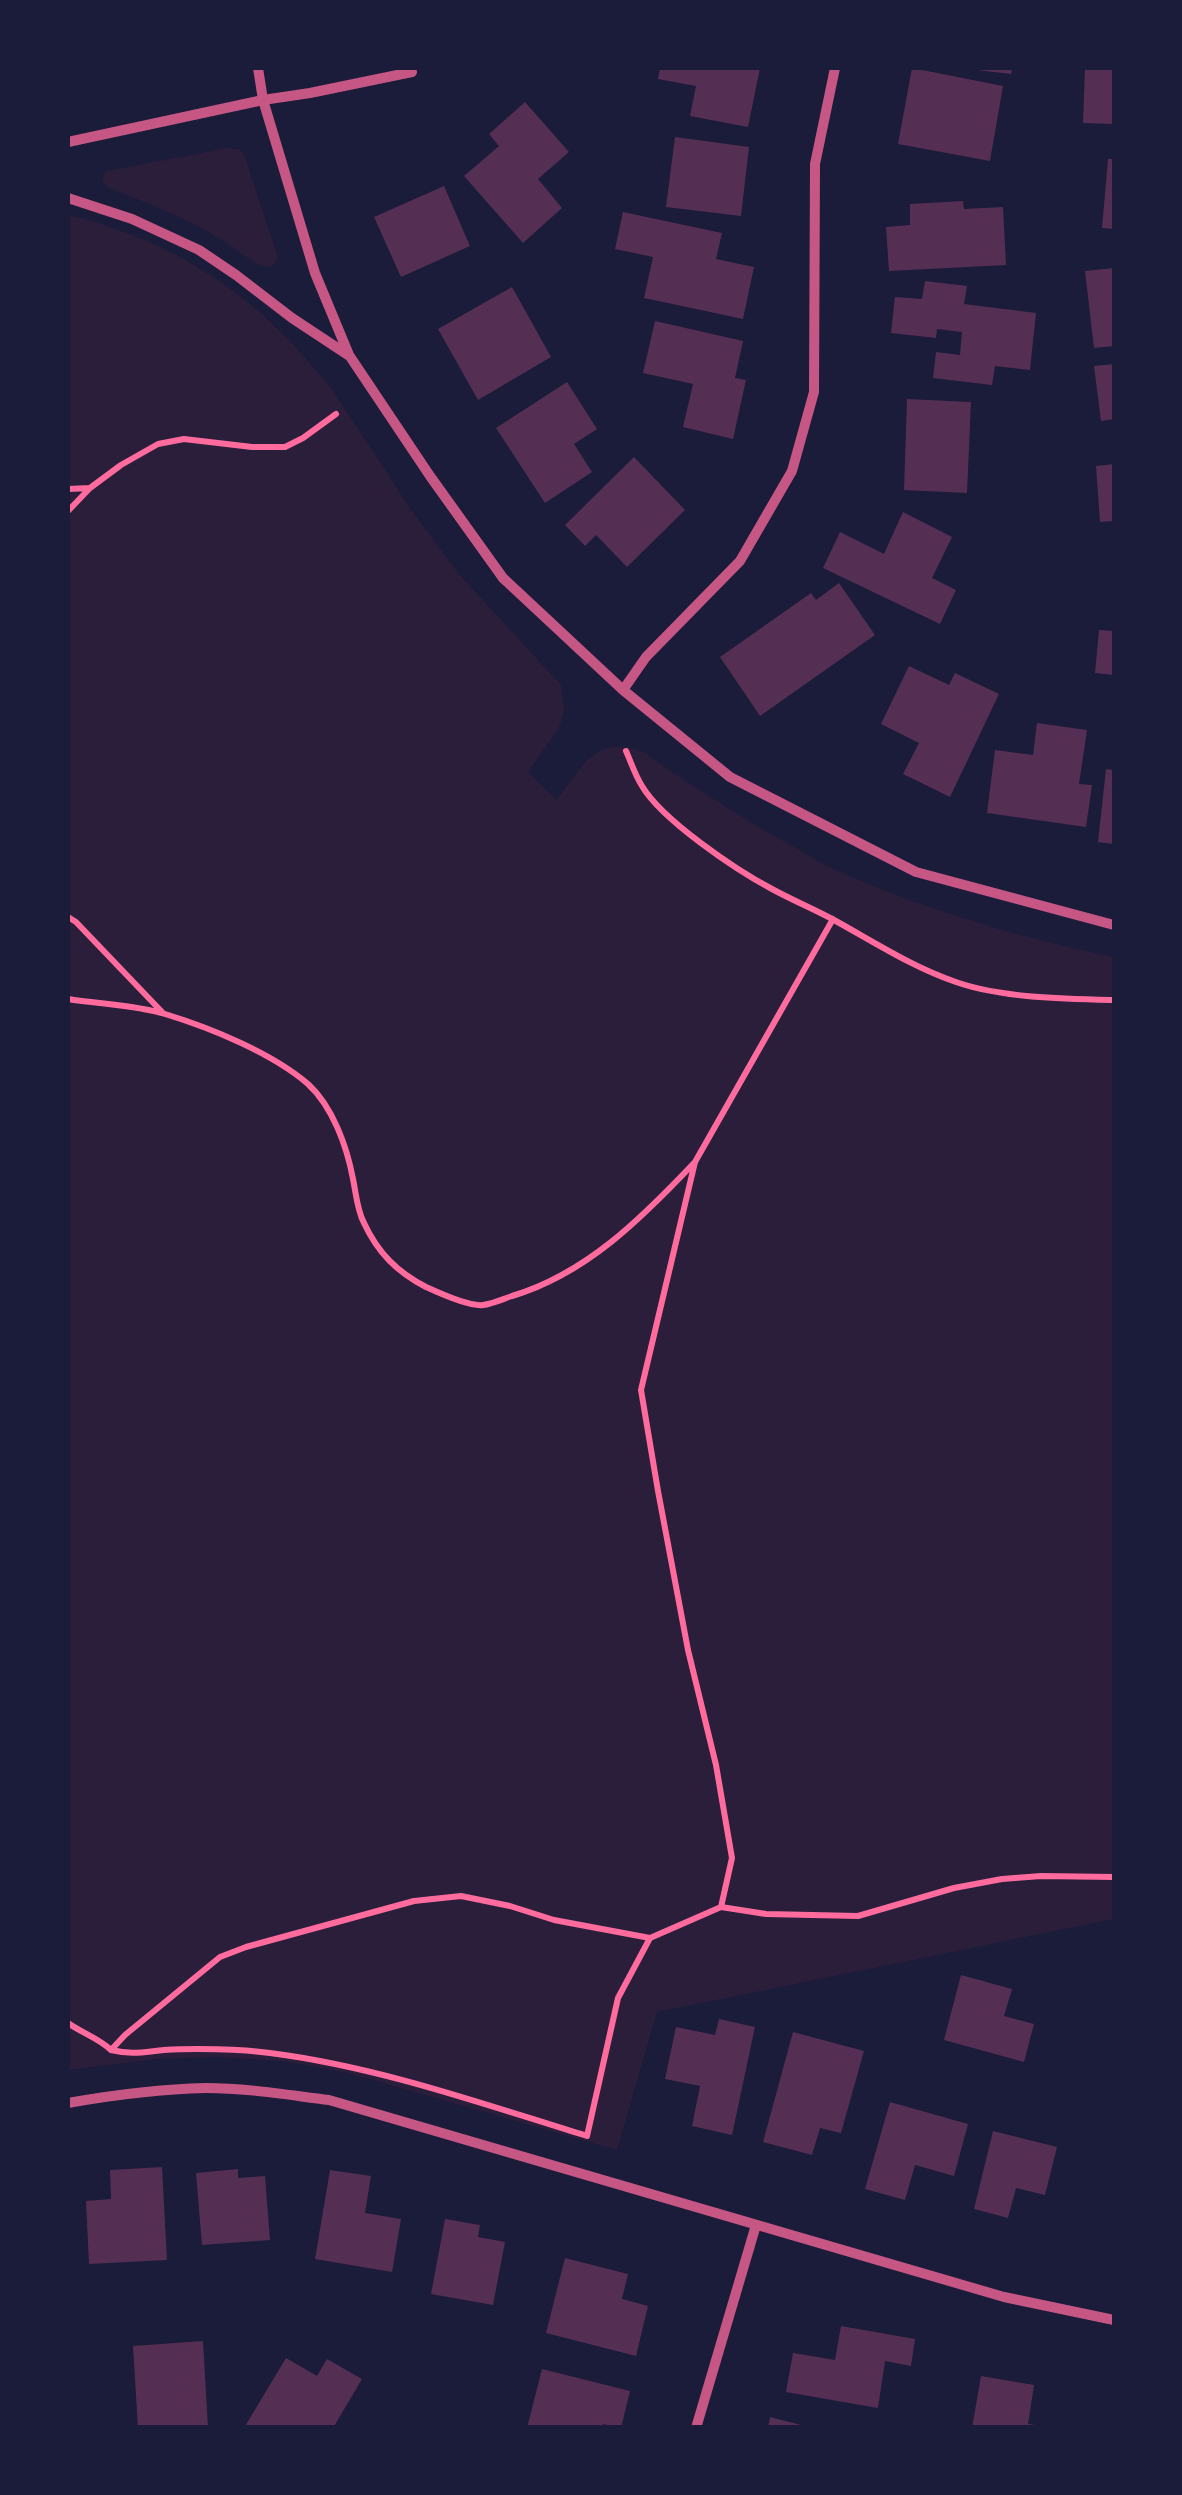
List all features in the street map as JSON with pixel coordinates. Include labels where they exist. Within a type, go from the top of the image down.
[{"type":"street","points":[[258,68],[263,100],[315,273],[349,355],[503,578],[623,690],[730,776],[916,872],[1114,926]]},
{"type":"street","points":[[623,690],[646,657],[740,561],[792,470],[814,392],[815,164],[835,68]]},
{"type":"street","points":[[68,142],[412,72]]},
{"type":"street","points":[[68,198],[132,220],[199,250],[349,355]]},
{"type":"street","points":[[68,2104],[142,2092],[208,2088],[329,2100],[1004,2297],[1114,2320]]},
{"type":"street","points":[[696,2428],[756,2225]]},
{"type":"path","points":[[68,511],[120,464],[158,444],[184,439],[252,448],[285,447],[336,414]]},
{"type":"path","points":[[68,489],[90,488]]},
{"type":"path","points":[[626,751],[642,787],[683,828],[769,888],[888,952],[956,982],[991,990],[1076,1000],[1114,1000]]},
{"type":"path","points":[[68,917],[163,1012]]},
{"type":"path","points":[[68,999],[163,1012],[272,1060],[310,1086],[340,1128],[361,1218],[377,1249],[404,1275],[439,1293],[480,1306],[526,1292],[566,1273],[609,1244],[652,1207],[694,1162],[833,920]]},
{"type":"path","points":[[694,1162],[642,1390],[688,1650],[716,1765],[732,1858],[721,1907]]},
{"type":"path","points":[[111,2050],[220,1957],[414,1901],[460,1896],[554,1920],[650,1938],[721,1907],[766,1914],[858,1916],[954,1888],[1002,1879],[1114,1877]]},
{"type":"path","points":[[68,2024],[111,2050],[131,2054],[165,2050],[266,2052],[370,2071],[587,2136],[618,1998],[650,1938]]},
{"type":"shaded area","points":[[228,148],[244,154],[278,257],[272,267],[253,261],[181,218],[107,187],[102,180],[106,171]]},
{"type":"shaded area","points":[[68,215],[145,240],[223,283],[295,346],[331,388],[458,573],[561,685],[564,712],[559,728],[528,772],[556,800],[591,757],[612,747],[626,747],[643,752],[749,821],[838,871],[974,922],[1114,957],[1114,1919],[657,2012],[617,2150],[348,2073],[282,2061],[156,2059],[68,2070]]},
{"type":"building","points":[[660,68],[760,68],[748,127],[690,116],[696,86],[658,79]]},
{"type":"building","points":[[912,68],[1003,86],[990,161],[898,144]]},
{"type":"building","points":[[977,68],[1012,68],[1011,74]]},
{"type":"building","points":[[1085,68],[1114,68],[1114,124],[1083,123]]},
{"type":"building","points":[[525,102],[569,152],[538,179],[562,208],[523,243],[464,176],[499,146],[489,134]]},
{"type":"building","points":[[675,137],[749,147],[741,216],[666,207]]},
{"type":"building","points":[[1108,159],[1114,159],[1114,229],[1102,228]]},
{"type":"building","points":[[444,186],[470,246],[401,277],[374,217]]},
{"type":"building","points":[[963,201],[964,209],[1003,207],[1006,265],[889,271],[886,227],[910,225],[910,204]]},
{"type":"building","points":[[623,212],[722,233],[716,259],[754,267],[743,319],[644,298],[653,257],[615,249]]},
{"type":"building","points":[[1114,268],[1114,346],[1094,348],[1085,271]]},
{"type":"building","points":[[925,281],[967,286],[964,304],[1036,313],[1030,370],[995,366],[992,385],[933,378],[936,352],[960,355],[962,332],[937,329],[936,338],[891,333],[895,297],[922,299]]},
{"type":"building","points":[[512,287],[551,357],[478,400],[438,329]]},
{"type":"building","points":[[655,321],[743,341],[735,378],[746,380],[733,439],[683,427],[693,384],[643,373]]},
{"type":"building","points":[[1114,364],[1114,419],[1101,421],[1094,366]]},
{"type":"building","points":[[567,382],[597,429],[574,444],[592,472],[545,503],[496,428]]},
{"type":"building","points":[[907,399],[971,402],[967,493],[904,490]]},
{"type":"building","points":[[634,457],[685,510],[627,567],[596,535],[585,546],[565,525]]},
{"type":"building","points":[[1114,464],[1114,521],[1100,522],[1096,466]]},
{"type":"building","points":[[903,512],[952,537],[932,578],[956,590],[940,624],[823,568],[840,532],[884,554]]},
{"type":"building","points":[[839,583],[875,635],[760,716],[720,657],[811,593],[816,600]]},
{"type":"building","points":[[1099,630],[1114,631],[1114,675],[1095,673]]},
{"type":"building","points":[[909,666],[949,685],[955,673],[999,694],[950,797],[903,774],[919,743],[881,724]]},
{"type":"building","points":[[1037,723],[1087,730],[1079,784],[1092,785],[1086,827],[987,813],[995,750],[1033,755]]},
{"type":"building","points":[[1106,769],[1114,770],[1114,844],[1098,842]]},
{"type":"building","points":[[961,1975],[1012,1989],[1004,2016],[1034,2024],[1024,2062],[944,2040]]},
{"type":"building","points":[[719,2019],[755,2027],[732,2135],[692,2126],[700,2086],[665,2079],[676,2027],[715,2035]]},
{"type":"building","points":[[793,2032],[864,2051],[841,2133],[820,2128],[812,2155],[763,2142]]},
{"type":"building","points":[[890,2102],[968,2124],[954,2176],[915,2165],[905,2200],[865,2189]]},
{"type":"building","points":[[993,2131],[1057,2147],[1045,2195],[1016,2188],[1008,2218],[974,2209]]},
{"type":"building","points":[[162,2167],[167,2260],[89,2264],[86,2201],[111,2199],[110,2170]]},
{"type":"building","points":[[238,2169],[238,2178],[265,2176],[270,2240],[202,2245],[196,2173]]},
{"type":"building","points":[[330,2170],[371,2176],[365,2213],[401,2219],[392,2272],[315,2259]]},
{"type":"building","points":[[445,2219],[480,2225],[478,2237],[505,2242],[493,2305],[431,2294]]},
{"type":"building","points":[[565,2258],[628,2274],[622,2299],[648,2306],[636,2356],[546,2333]]},
{"type":"building","points":[[841,2326],[915,2339],[911,2366],[885,2361],[878,2408],[786,2392],[793,2353],[835,2360]]},
{"type":"building","points":[[203,2341],[208,2428],[138,2428],[133,2346]]},
{"type":"building","points":[[286,2358],[317,2376],[327,2359],[362,2379],[333,2428],[244,2428]]},
{"type":"building","points":[[542,2369],[630,2391],[621,2428],[603,2424],[603,2428],[527,2428]]},
{"type":"building","points":[[981,2376],[1034,2385],[1028,2424],[1035,2428],[972,2428]]},
{"type":"building","points":[[770,2417],[805,2426],[805,2428],[768,2428]]}]
